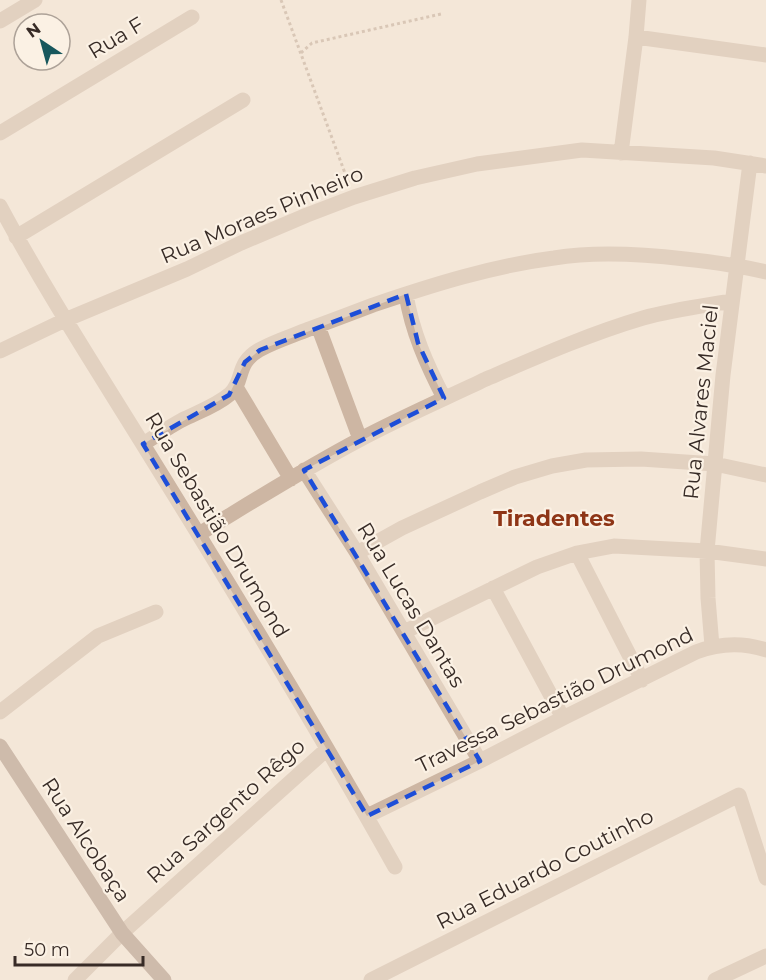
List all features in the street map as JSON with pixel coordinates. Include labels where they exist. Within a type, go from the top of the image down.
[{"type":"main road","name":"Rua Alcobaça","points":[[0,746],[122,933],[164,980]]},
{"type":"street","points":[[0,21],[35,0]]},
{"type":"street","points":[[621,153],[639,0]]},
{"type":"street","name":"Rua F","points":[[0,133],[192,17]]},
{"type":"street","points":[[636,37],[766,55]]},
{"type":"street","points":[[16,237],[243,100]]},
{"type":"street","name":"Rua Moraes Pinheiro","points":[[0,351],[241,243],[354,197],[415,178],[477,164],[582,150],[714,158],[766,166]]},
{"type":"street","name":"Rua Alvares Maciel","points":[[712,646],[707,551],[732,301],[750,163]]},
{"type":"street","name":"Rua Sebastião Drumond","points":[[0,206],[65,320],[199,534],[395,867]]},
{"type":"street","points":[[143,444],[229,395],[236,387],[244,362],[253,354],[277,341],[406,294],[519,263],[556,257],[620,254],[664,257],[736,265],[766,272]]},
{"type":"street","points":[[406,294],[418,344],[444,399]]},
{"type":"street","points":[[199,534],[360,439],[559,347],[644,318],[732,301]]},
{"type":"street","points":[[318,326],[360,439]]},
{"type":"street","points":[[236,387],[291,479]]},
{"type":"street","points":[[357,553],[438,511],[515,477],[552,466],[586,460],[640,459],[715,464],[766,475]]},
{"type":"street","name":"Rua Lucas Dantas","points":[[304,470],[357,553],[480,761]]},
{"type":"street","points":[[404,632],[537,567],[577,553],[615,546],[707,551],[766,559]]},
{"type":"street","points":[[577,553],[642,680]]},
{"type":"street","points":[[493,588],[562,718]]},
{"type":"street","points":[[0,712],[98,636],[156,612]]},
{"type":"street","name":"Travessa Sebastião Drumond","points":[[367,816],[696,652],[712,646],[730,644],[753,646],[766,650]]},
{"type":"street","name":"Rua Sargento Rêgo","points":[[75,980],[122,933],[327,749]]},
{"type":"street","name":"Rua Eduardo Coutinho","points":[[371,980],[739,795],[766,878]]},
{"type":"street","points":[[714,980],[766,956]]},
{"type":"path","points":[[281,0],[354,197]]},
{"type":"path","points":[[301,53],[312,43],[441,14]]},
{"type":"highlighted area","points":[[406,294],[418,343],[444,398],[304,470],[480,761],[367,816],[143,444],[229,395],[245,362],[260,350]]},
{"type":"district","name":"Tiradentes","points":[[554,518]]}]
